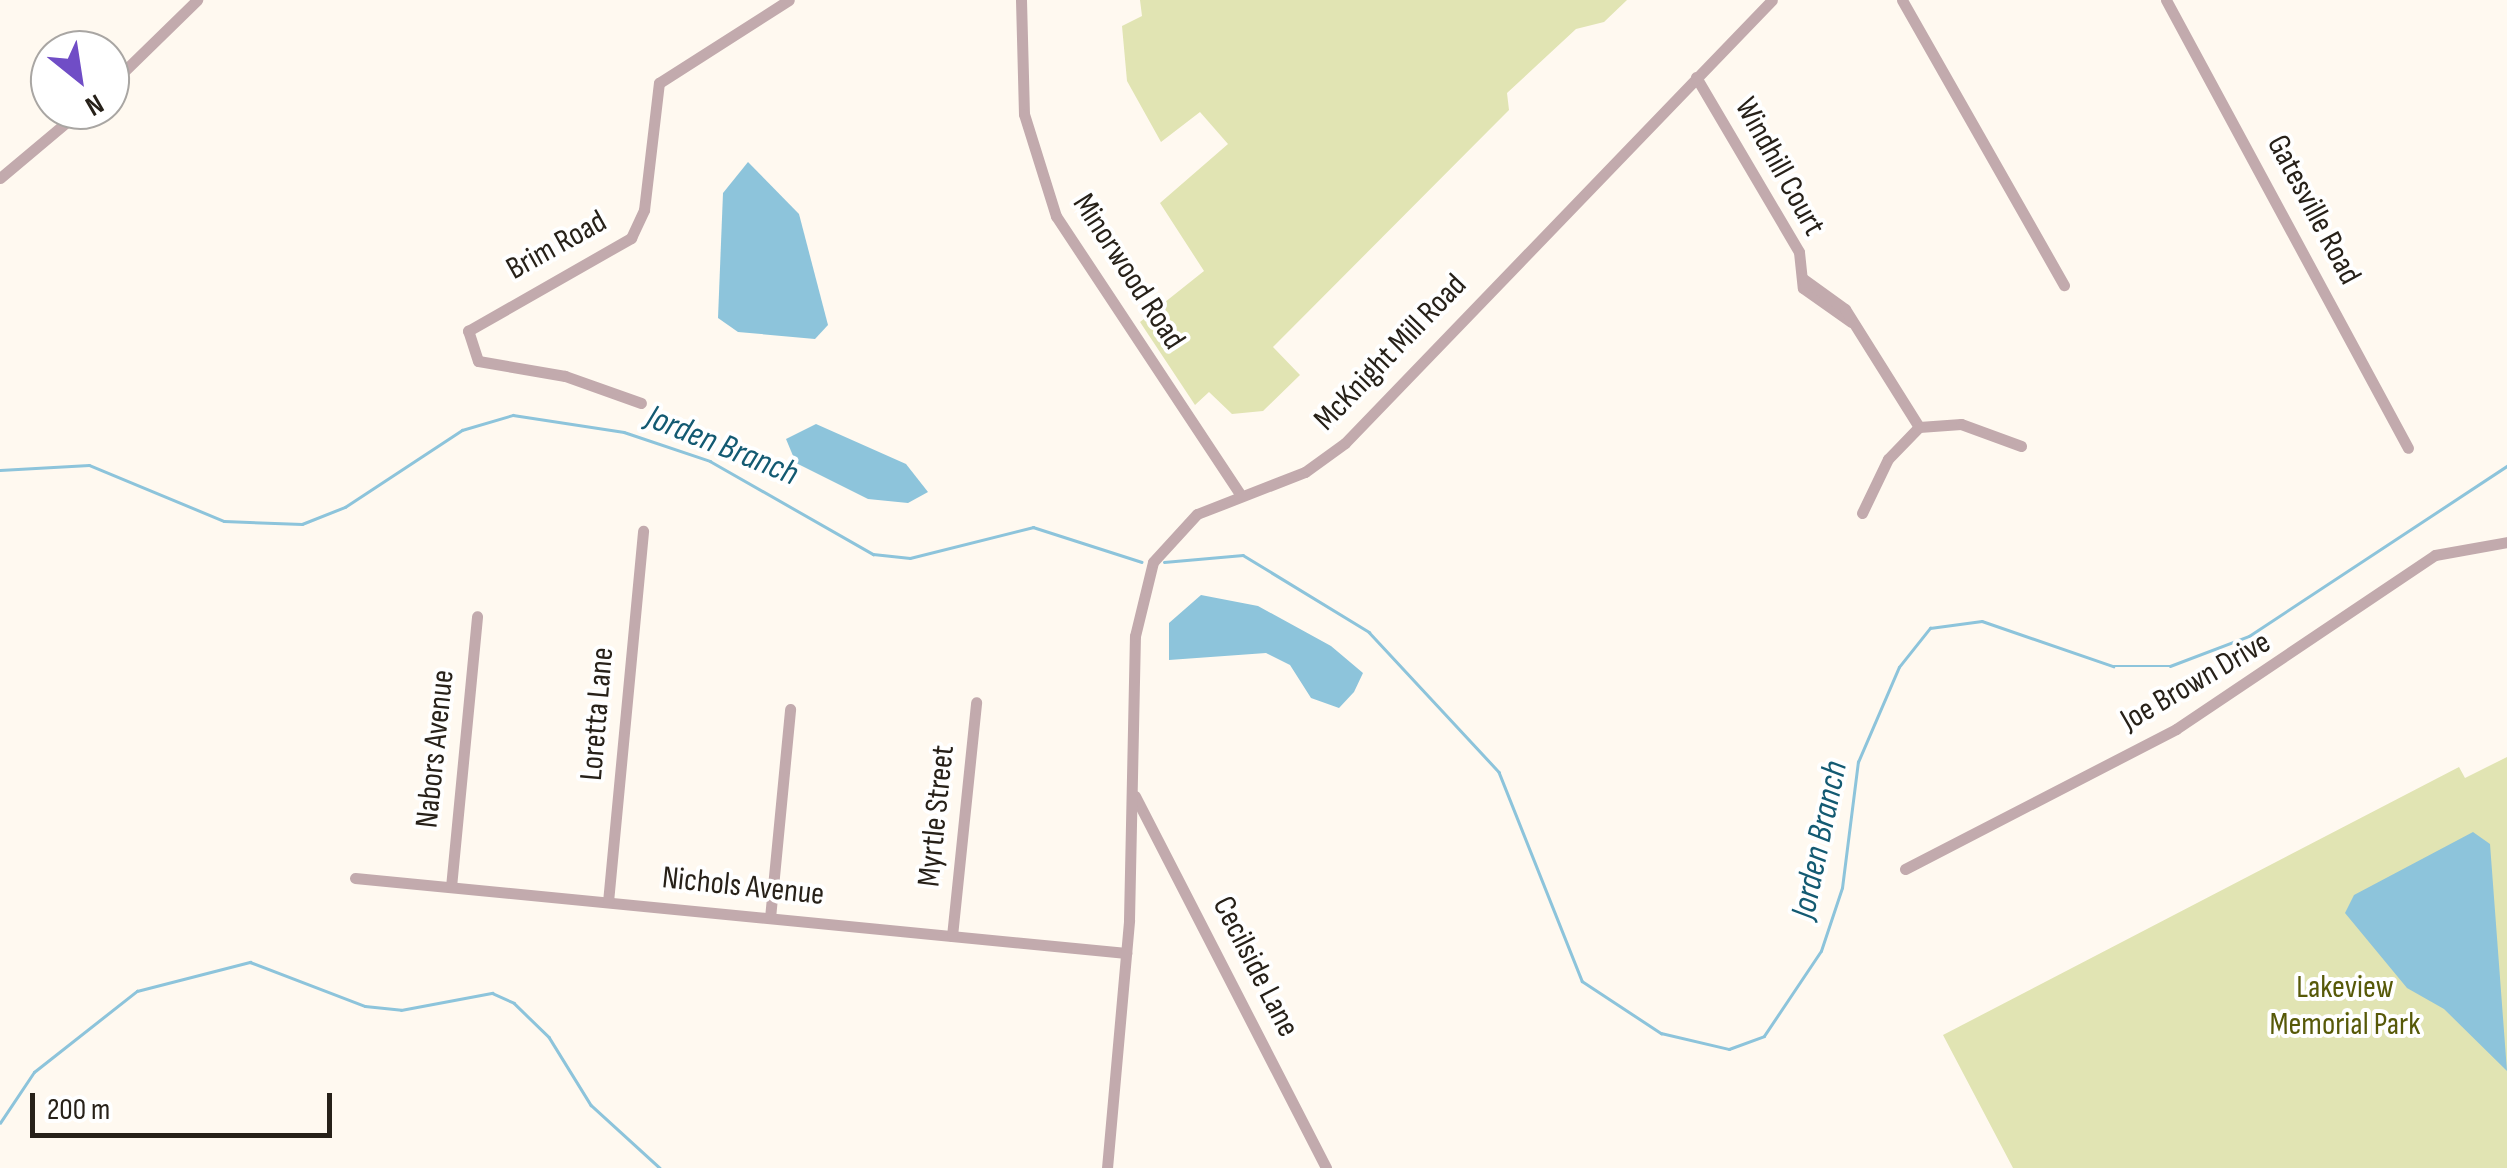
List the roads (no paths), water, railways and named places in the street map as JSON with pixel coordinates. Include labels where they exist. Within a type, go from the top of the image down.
[{"type":"street","points":[[130,65],[197,0]]},
{"type":"street","name":"Brim Road","points":[[640,403],[564,376],[478,361],[468,332],[631,238],[647,192],[660,82],[789,0]]},
{"type":"street","name":"Minorwood Road","points":[[1020,0],[1024,114],[1056,216],[1240,494]]},
{"type":"street","name":"McKnight Mill Road","points":[[1107,1168],[1126,953],[1145,582],[1180,528],[1240,494],[1305,472],[1345,443],[1772,0]]},
{"type":"street","points":[[1902,0],[2064,285]]},
{"type":"street","name":"Gatesville Road","points":[[2166,0],[2408,448]]},
{"type":"street","name":"Windhill Court","points":[[1696,77],[1799,252],[1802,283],[1851,322],[1919,427]]},
{"type":"street","points":[[0,178],[57,130]]},
{"type":"street","points":[[1862,513],[1888,458],[1919,427],[1961,424],[2021,446]]},
{"type":"street","name":"Loretta Lane","points":[[608,902],[644,531]]},
{"type":"street","name":"Joe Brown Drive","points":[[1905,869],[2176,729],[2364,611],[2435,555],[2507,542]]},
{"type":"street","name":"Nabors Avenue","points":[[451,887],[477,616]]},
{"type":"street","name":"Myrtle Street","points":[[952,936],[976,702]]},
{"type":"street","points":[[770,918],[790,709]]},
{"type":"street","name":"Cecilside Lane","points":[[1132,792],[1326,1168]]},
{"type":"street","name":"Nichols Avenue","points":[[355,878],[1126,953]]},
{"type":"water","points":[[748,162],[799,214],[828,325],[815,339],[738,332],[718,318],[723,193]]},
{"type":"water","points":[[816,424],[906,464],[928,492],[908,503],[868,499],[796,463],[786,439]]},
{"type":"water","points":[[1201,595],[1258,606],[1331,646],[1363,673],[1354,692],[1339,708],[1311,698],[1290,665],[1266,653],[1169,660],[1169,623]]},
{"type":"water","points":[[2473,832],[2490,844],[2507,1071],[2444,1009],[2407,988],[2345,913],[2354,895]]},
{"type":"waterway","name":"Jorden Branch","points":[[0,470],[89,465],[224,521],[302,524],[345,507],[462,430],[513,415],[624,432],[710,461],[873,554],[910,558],[1033,527],[1142,562]]},
{"type":"waterway","name":"Jorden Branch","points":[[1164,562],[1243,555],[1369,632],[1499,772],[1582,981],[1661,1033],[1729,1049],[1764,1036],[1821,951],[1842,888],[1858,762],[1899,667],[1930,628],[1982,621],[2113,666],[2170,666],[2249,636],[2507,466]]},
{"type":"waterway","points":[[0,1123],[34,1072],[137,991],[250,962],[365,1006],[401,1010],[492,993],[514,1003],[549,1037],[591,1105],[660,1168]]},
{"type":"park label","name":"Lakeview Memorial Park","points":[[2345,1008]]}]
